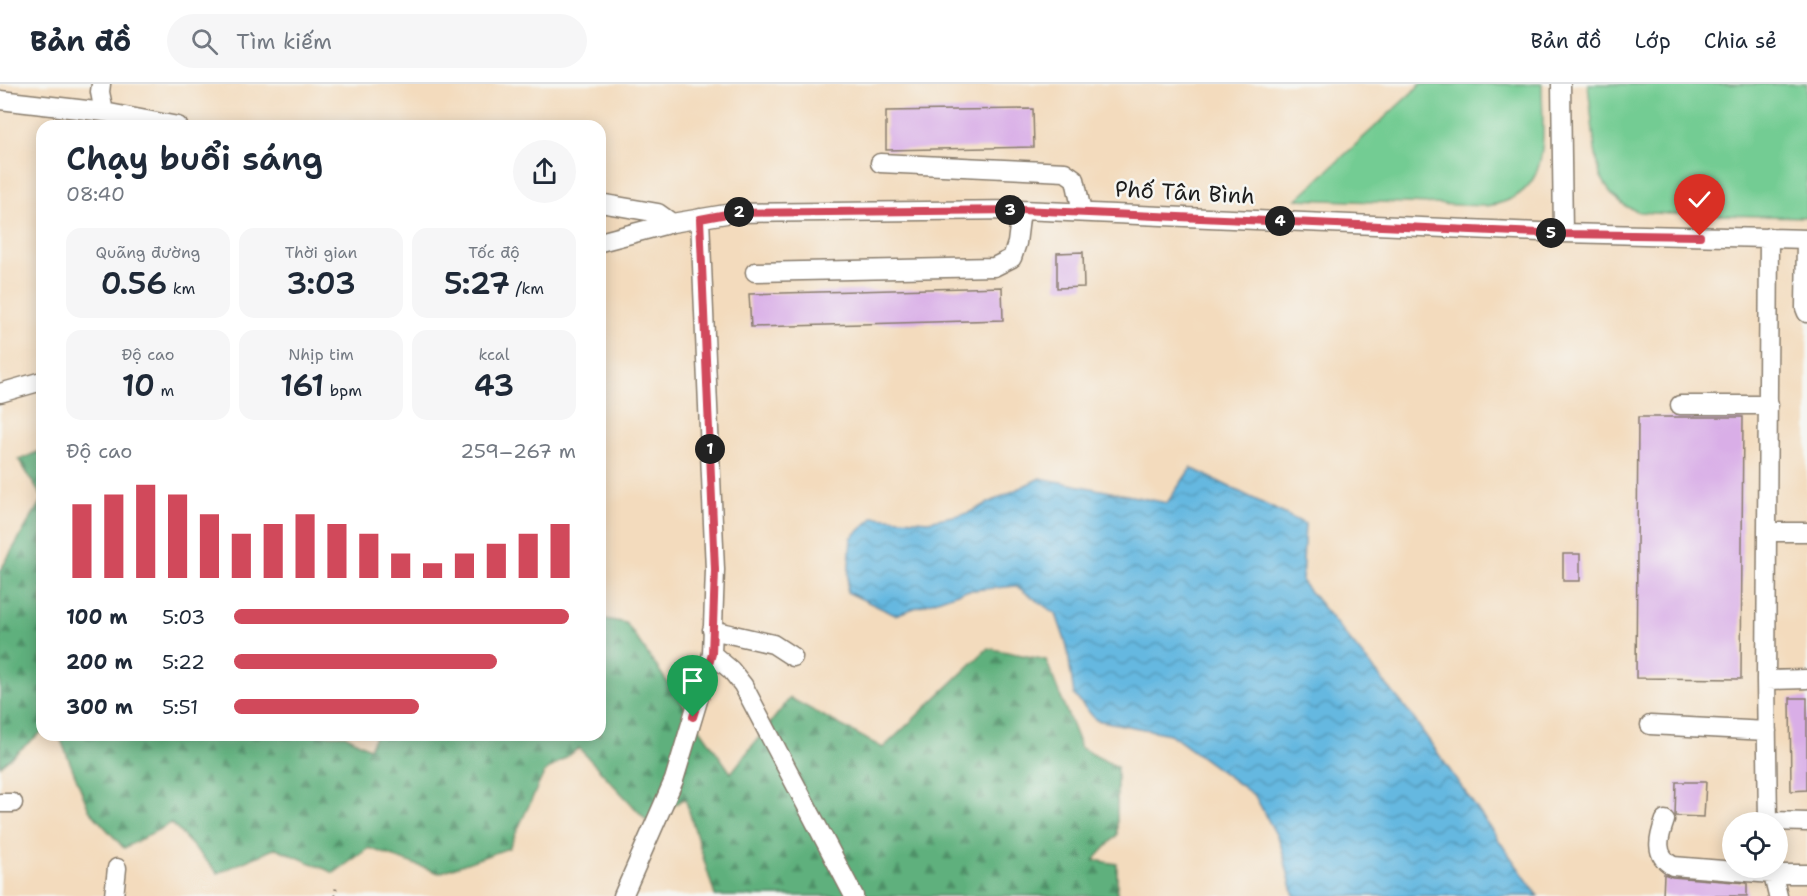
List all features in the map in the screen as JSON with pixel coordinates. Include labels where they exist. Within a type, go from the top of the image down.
[{"type":"street","points":[[101,84],[100,92],[104,112]]},
{"type":"street","points":[[1561,84],[1563,234]]},
{"type":"street","points":[[4,95],[146,120]]},
{"type":"street","points":[[880,163],[1065,172],[1075,179],[1082,212]]},
{"type":"street","points":[[606,204],[658,213],[672,223]]},
{"type":"street","points":[[755,272],[994,267],[1012,258],[1017,243],[1021,210]]},
{"type":"street","name":"Phố Tân Bình","points":[[606,240],[672,223],[732,213],[1021,210],[1563,234],[1807,239]]},
{"type":"street","points":[[623,896],[674,780],[712,654],[715,570],[700,219]]},
{"type":"street","points":[[1768,237],[1766,680],[1768,812]]},
{"type":"street","points":[[1807,239],[1805,308],[1807,314]]},
{"type":"street","points":[[0,393],[36,383]]},
{"type":"street","points":[[1680,405],[1768,405]]},
{"type":"street","points":[[1767,532],[1807,532]]},
{"type":"street","points":[[712,630],[773,644],[793,657]]},
{"type":"street","points":[[712,654],[731,670],[743,685],[854,896]]},
{"type":"street","points":[[1766,680],[1807,679]]},
{"type":"street","points":[[1650,725],[1767,731]]},
{"type":"street","points":[[1665,820],[1658,842],[1663,859],[1673,866],[1722,868]]},
{"type":"street","points":[[1788,822],[1807,822]]},
{"type":"street","points":[[114,896],[117,868]]},
{"type":"street","points":[[1788,872],[1807,874]]},
{"type":"street","points":[[1774,878],[1778,896]]},
{"type":"path","points":[[335,896],[336,888]]},
{"type":"green space","points":[[1421,84],[1542,84],[1543,143],[1540,161],[1534,177],[1524,190],[1509,200],[1487,206],[1297,199]]},
{"type":"green space","points":[[1588,84],[1807,84],[1807,217],[1670,214],[1639,212],[1627,207],[1611,194],[1600,175]]},
{"type":"green space","points":[[36,453],[36,487],[19,460]]},
{"type":"green space","points":[[36,509],[36,737],[0,766],[0,571]]},
{"type":"green space","points":[[606,619],[626,623],[731,773],[790,698],[883,748],[988,648],[1046,660],[1081,748],[1117,767],[1117,835],[1094,860],[1117,864],[1117,896],[715,896],[685,798],[649,823],[579,748],[544,773],[509,848],[439,873],[369,848],[334,873],[276,848],[218,873],[171,823],[124,848],[89,810],[61,741],[356,741],[369,748],[373,741],[606,741]]},
{"type":"water","points":[[1191,468],[1305,524],[1302,582],[1409,712],[1538,896],[1294,896],[1280,842],[1255,796],[1170,734],[1096,720],[1074,695],[1067,646],[1056,614],[1016,586],[963,591],[895,615],[847,592],[851,538],[874,517],[928,521],[968,513],[1040,478],[1167,503]]},
{"type":"building","points":[[1033,109],[1034,147],[886,150],[886,111]]},
{"type":"building","points":[[1083,252],[1084,287],[1057,288],[1057,253]]},
{"type":"building","points":[[1002,287],[1003,320],[751,327],[749,294]]},
{"type":"building","points":[[1638,417],[1743,417],[1741,679],[1636,678]]},
{"type":"building","points":[[1563,554],[1580,554],[1580,581],[1563,581]]},
{"type":"building","points":[[1790,698],[1807,698],[1807,790],[1791,791]]},
{"type":"building","points":[[1676,782],[1706,782],[1704,817],[1675,816]]},
{"type":"building","points":[[1664,874],[1672,877],[1747,883],[1747,896],[1663,896]]},
{"type":"route","points":[[693,717],[712,654],[715,570],[700,219],[732,213],[1021,210],[1563,234],[1700,236]]}]
